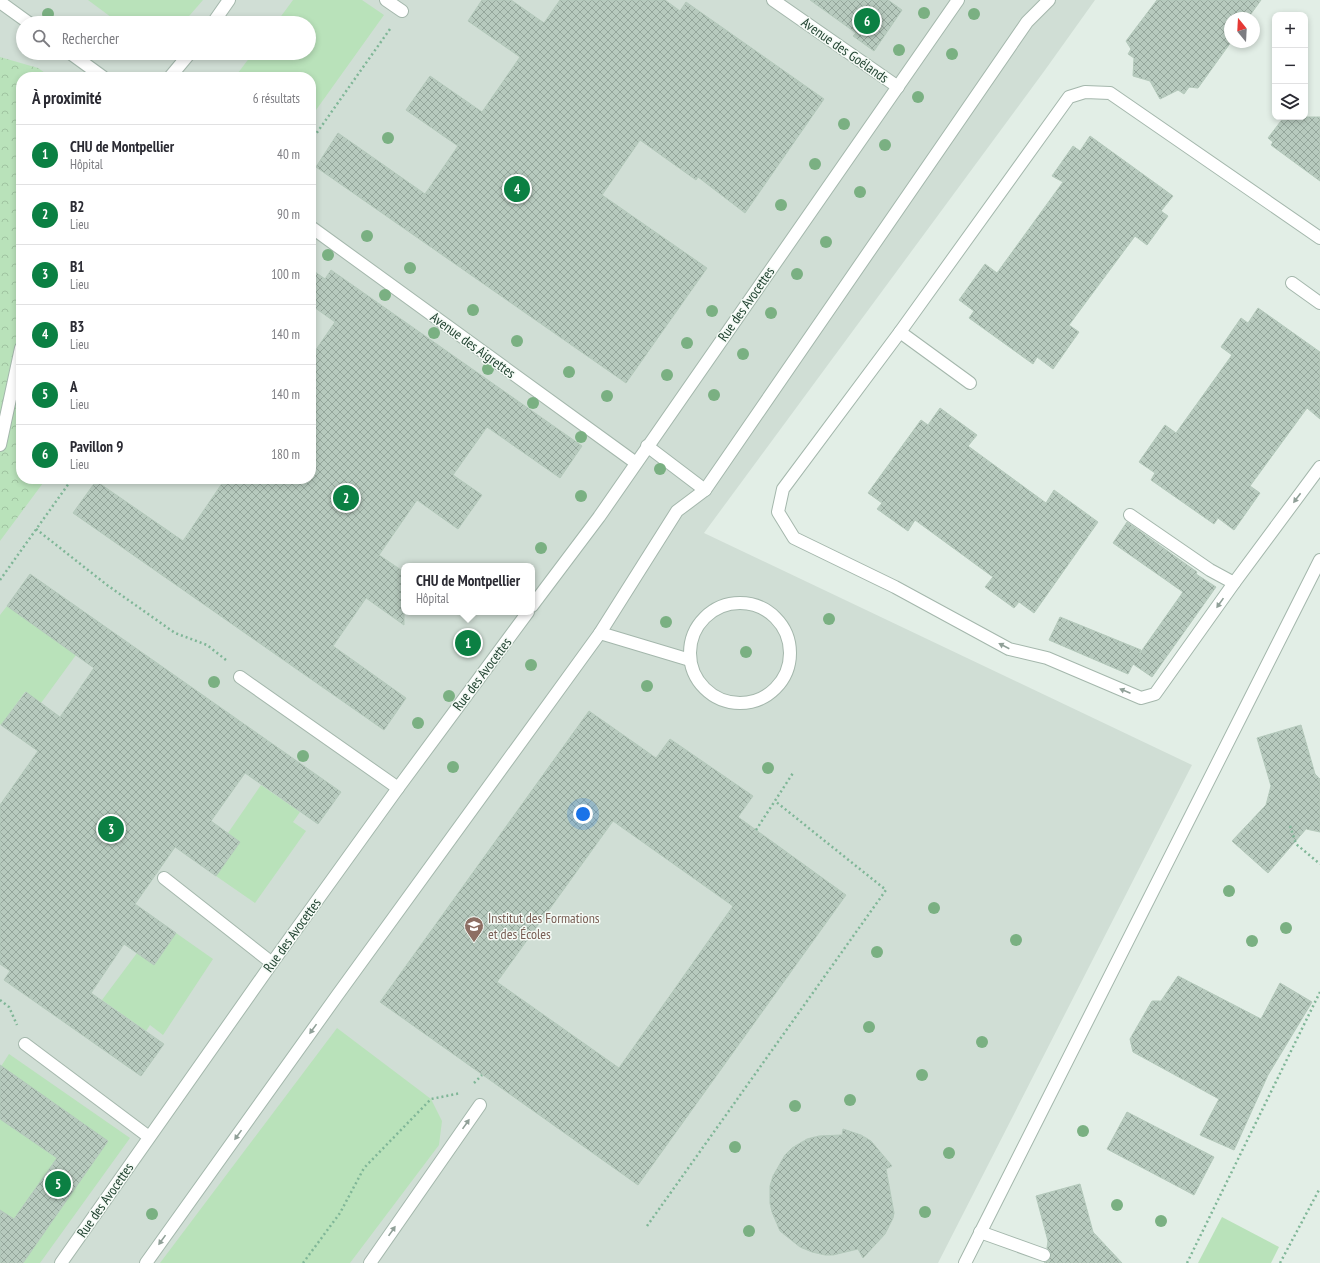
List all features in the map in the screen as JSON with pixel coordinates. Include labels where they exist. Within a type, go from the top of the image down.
[{"type":"lane","points":[[217,16],[229,0]]},
{"type":"lane","points":[[386,0],[402,11]]},
{"type":"lane","name":"Avenue des Goélands","points":[[773,0],[898,86]]},
{"type":"lane","name":"Rue des Avocettes","points":[[535,602],[599,517],[958,0]]},
{"type":"lane","points":[[146,1263],[336,997],[600,633],[677,511],[705,490],[1027,22],[1049,0]]},
{"type":"lane","points":[[0,2],[19,16]]},
{"type":"lane","points":[[80,60],[96,72]]},
{"type":"lane","points":[[174,72],[184,60]]},
{"type":"lane","points":[[1320,238],[1110,93],[1085,92],[1069,97],[900,332],[783,489],[778,512],[794,538],[895,587],[1009,649],[1047,658],[1141,698],[1155,694],[1234,583],[1320,467]]},
{"type":"lane","name":"Avenue des Aigrettes","points":[[316,231],[636,463]]},
{"type":"lane","points":[[1292,283],[1320,303]]},
{"type":"lane","points":[[900,332],[970,383]]},
{"type":"lane","points":[[0,445],[16,371]]},
{"type":"lane","points":[[647,446],[705,490]]},
{"type":"lane","points":[[1130,515],[1210,570],[1234,583]]},
{"type":"lane","points":[[965,1263],[1320,560]]},
{"type":"lane","points":[[733,604],[749,604],[764,609],[776,619],[785,632],[789,647],[788,665],[781,681],[770,693],[754,701],[737,703],[720,699],[706,690],[695,676],[690,660],[690,645],[695,630],[705,617],[718,608],[733,604]]},
{"type":"lane","name":"Rue des Avocettes","points":[[61,1263],[272,963],[398,788],[526,615]]},
{"type":"lane","points":[[600,633],[690,660]]},
{"type":"lane","points":[[240,677],[398,788]]},
{"type":"lane","points":[[164,878],[272,963]]},
{"type":"lane","points":[[25,1044],[149,1137]]},
{"type":"lane","points":[[372,1262],[480,1105]]},
{"type":"lane","points":[[980,1232],[1044,1255]]},
{"type":"path","points":[[316,134],[402,11]]},
{"type":"path","points":[[0,580],[68,484]]},
{"type":"path","points":[[36,529],[107,585],[175,633],[207,645],[225,659],[240,677]]},
{"type":"path","points":[[756,830],[793,773]]},
{"type":"path","points":[[647,1226],[886,890],[775,801]]},
{"type":"path","points":[[1290,826],[1296,844],[1320,864]]},
{"type":"path","points":[[1187,1263],[1320,992]]},
{"type":"path","points":[[0,1000],[9,1007],[25,1044]]},
{"type":"path","points":[[469,1088],[482,1075]]},
{"type":"path","points":[[304,1263],[340,1213],[368,1163],[431,1099],[465,1092]]},
{"type":"path","points":[[1280,1263],[1320,1188]]},
{"type":"shaded area","points":[[0,0],[1095,0],[704,533],[1192,765],[938,1263],[0,1263]]},
{"type":"green space","points":[[88,0],[203,0],[189,16],[110,16]]},
{"type":"green space","points":[[293,0],[362,0],[384,15],[316,110],[316,72],[239,72],[248,60],[316,60],[316,16],[281,16]]},
{"type":"green space","points":[[0,57],[38,68],[44,72],[16,72],[16,484],[42,484],[0,541]]},
{"type":"green space","points":[[7,606],[76,655],[41,703],[25,692],[1,725],[0,615]]},
{"type":"green space","points":[[261,785],[300,812],[293,822],[306,831],[255,903],[216,876],[240,842],[228,833]]},
{"type":"green space","points":[[176,933],[213,959],[163,1035],[150,1025],[146,1031],[102,1000],[137,953],[154,964]]},
{"type":"green space","points":[[337,1028],[431,1099],[442,1121],[439,1145],[350,1263],[160,1263]]},
{"type":"green space","points":[[9,1054],[130,1138],[40,1263],[23,1263],[108,1141],[0,1068]]},
{"type":"green space","points":[[0,1119],[57,1158],[14,1219],[0,1210]]},
{"type":"green space","points":[[1222,1217],[1279,1247],[1271,1263],[1198,1263]]},
{"type":"building","points":[[482,0],[511,0],[544,23],[560,0],[665,0],[680,11],[686,2],[824,99],[745,213],[698,177],[696,180],[640,140],[602,195],[707,268],[626,383],[316,167],[338,133],[425,194],[458,146],[406,110],[430,76],[482,112],[520,57],[468,21]]},
{"type":"building","points":[[810,0],[888,0],[902,10],[874,51],[853,36],[856,33]]},
{"type":"building","points":[[1157,0],[1261,0],[1252,12],[1224,12],[1224,48],[1227,48],[1198,88],[1189,87],[1184,94],[1178,90],[1160,99],[1150,81],[1133,76],[1134,58],[1128,54],[1131,49],[1126,41]]},
{"type":"building","points":[[1308,117],[1320,117],[1320,181],[1271,145],[1273,142],[1268,138],[1282,120],[1308,120]]},
{"type":"building","points":[[1090,136],[1173,196],[1161,211],[1168,216],[1147,245],[1135,236],[1069,325],[1079,332],[1053,369],[1037,357],[1033,364],[969,318],[974,311],[959,300],[985,264],[997,273],[1063,182],[1052,176],[1073,146],[1080,151]]},
{"type":"building","points":[[331,270],[582,446],[560,478],[487,427],[453,475],[482,495],[458,529],[417,500],[379,555],[401,570],[401,615],[404,615],[404,625],[366,598],[333,646],[406,698],[384,730],[73,513],[94,484],[100,484],[183,541],[222,484],[316,484],[316,350],[335,322],[316,309],[316,273],[325,279]]},
{"type":"building","points":[[1258,308],[1320,352],[1320,419],[1307,408],[1250,486],[1260,493],[1234,530],[1218,518],[1214,524],[1151,480],[1155,473],[1139,462],[1165,425],[1176,433],[1232,355],[1221,347],[1241,318],[1248,323]]},
{"type":"building","points":[[940,408],[977,435],[968,446],[1046,503],[1054,490],[1098,522],[1034,613],[1019,602],[1014,608],[985,587],[993,577],[915,520],[908,531],[877,509],[882,503],[868,493],[921,420],[928,425]]},
{"type":"building","points":[[1127,522],[1197,572],[1196,574],[1216,587],[1152,677],[1133,664],[1128,674],[1049,640],[1060,617],[1141,650],[1138,656],[1183,592],[1113,543]]},
{"type":"building","points":[[30,574],[341,792],[318,824],[245,773],[211,821],[240,842],[216,876],[175,847],[135,904],[176,933],[154,965],[124,944],[91,993],[164,1044],[141,1076],[4,980],[10,971],[0,964],[0,805],[38,751],[1,725],[26,692],[60,717],[94,668],[7,606]]},
{"type":"building","name":"Institut des Formations et des Écoles","points":[[589,711],[656,758],[670,739],[753,796],[738,817],[846,895],[638,1185],[380,1002]],"holes":[[[613,821],[733,906],[619,1068],[497,982]]]},
{"type":"building","points":[[1301,725],[1315,774],[1320,779],[1320,832],[1306,829],[1268,873],[1232,841],[1266,805],[1271,786],[1257,738]]},
{"type":"building","points":[[1178,976],[1261,1019],[1280,983],[1312,1002],[1268,1075],[1234,1150],[1200,1135],[1219,1099],[1133,1052],[1130,1039],[1152,1001],[1161,1001]]},
{"type":"building","points":[[0,1065],[108,1141],[23,1263],[0,1263],[0,1210],[14,1219],[57,1158],[0,1119]]},
{"type":"building","points":[[1127,1112],[1214,1157],[1194,1195],[1107,1149]]},
{"type":"building","points":[[843,1129],[861,1135],[871,1141],[892,1166],[886,1169],[894,1213],[893,1218],[885,1234],[863,1258],[858,1249],[833,1255],[825,1255],[800,1247],[780,1231],[770,1203],[770,1186],[773,1176],[785,1155],[792,1148],[807,1139],[819,1136],[842,1135]]},
{"type":"building","points":[[1080,1184],[1093,1232],[1122,1263],[1044,1263],[1049,1260],[1051,1254],[1047,1248],[1048,1241],[1036,1196]]},
{"type":"place","name":"Pavillon 9","points":[[867,21]]},
{"type":"place","name":"B3","points":[[517,189]]},
{"type":"place","name":"B2","points":[[346,498]]},
{"type":"place","name":"CHU de Montpellier","points":[[468,643]]},
{"type":"place","name":"B1","points":[[111,829]]},
{"type":"place","name":"Institut des Formations et des Écoles","points":[[474,943]]},
{"type":"place","name":"A","points":[[58,1184]]}]
